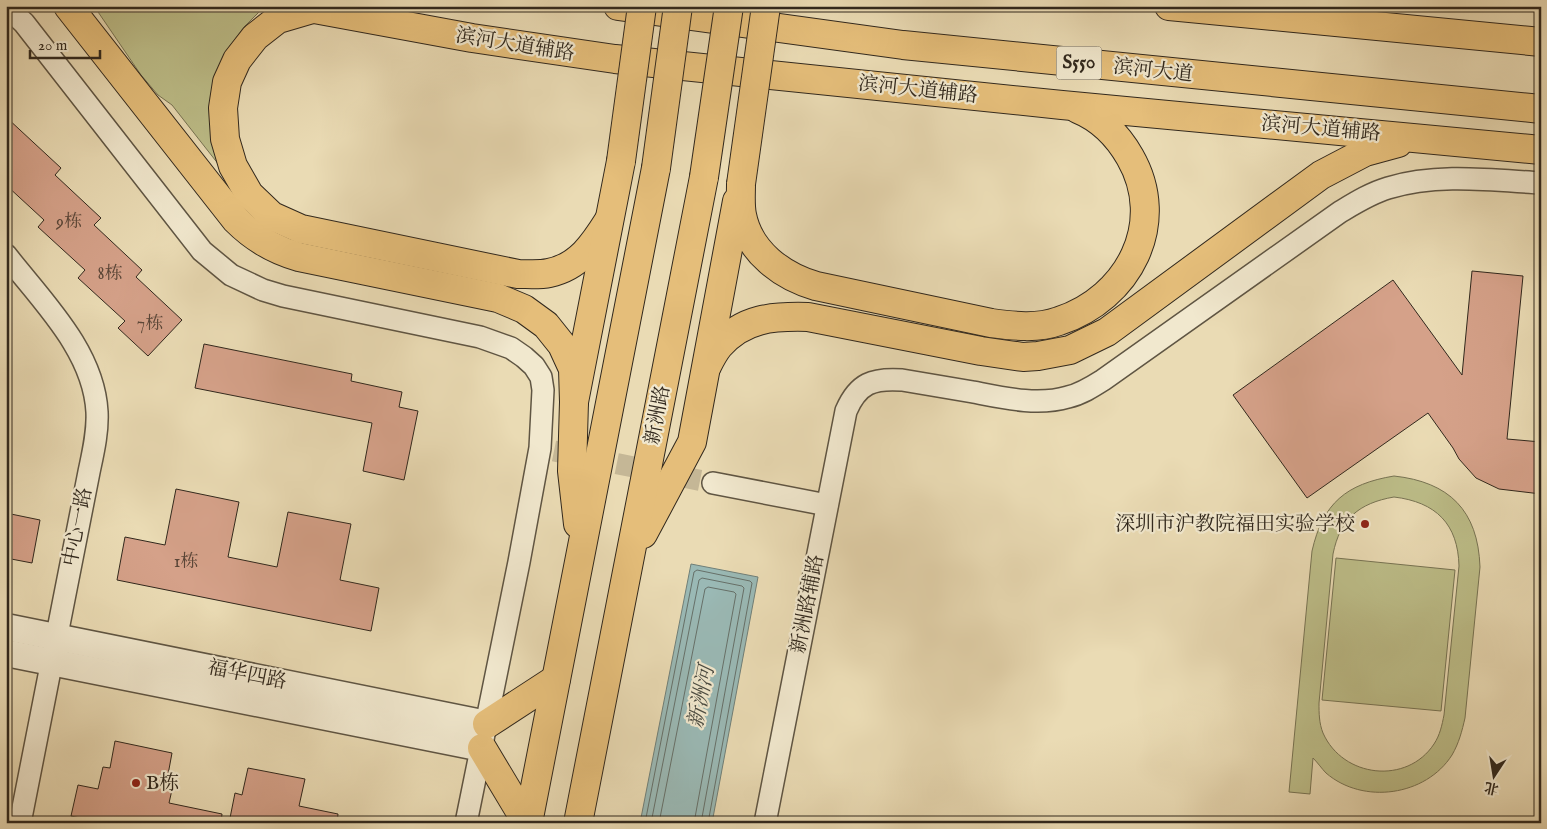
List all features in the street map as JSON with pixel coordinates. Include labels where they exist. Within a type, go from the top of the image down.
[{"type":"main road","points":[[68,6],[236,220],[247,231],[272,247],[299,257],[498,298],[524,308],[546,326],[562,345],[573,369],[572,471],[581,551]]},
{"type":"main road","name":"滨河大道","points":[[618,6],[903,45],[1541,110]]},
{"type":"main road","points":[[574,402],[621,160],[642,6]]},
{"type":"main road","points":[[528,823],[656,168],[678,6]]},
{"type":"main road","name":"新洲路","points":[[578,823],[704,177],[729,6]]},
{"type":"main road","points":[[630,560],[692,442],[741,184],[766,6]]},
{"type":"main road","points":[[1169,6],[1541,42]]},
{"type":"main road","points":[[305,8],[278,19],[255,37],[237,60],[227,82],[223,108],[225,139],[232,166],[249,194],[272,216],[301,229],[518,274],[549,273],[574,264],[593,246],[609,220]]},
{"type":"main road","name":"滨河大道辅路","points":[[305,8],[472,38],[615,59],[1062,105],[1541,150]]},
{"type":"main road","points":[[741,184],[742,216],[751,237],[771,264],[790,277],[816,286],[991,323],[1020,326],[1046,325],[1085,309],[1118,283],[1127,273],[1138,250],[1145,212],[1143,187],[1134,162],[1121,143],[1096,118],[1086,112],[1062,105]]},
{"type":"main road","points":[[706,366],[718,347],[734,333],[755,321],[780,316],[808,317],[1003,355],[1038,356],[1070,350],[1107,332],[1321,175],[1365,152],[1389,144],[1419,139]]},
{"type":"main road","points":[[528,823],[485,736],[556,679]]},
{"type":"street","points":[[6,6],[24,23],[202,251],[231,275],[248,284],[277,294],[480,336],[512,348],[534,366],[541,377],[547,450],[466,823]]},
{"type":"street","name":"新洲路辅路","points":[[764,823],[846,411],[851,399],[860,388],[871,381],[886,379],[1008,398],[1052,400],[1069,397],[1088,390],[1103,380],[1340,212],[1387,188],[1411,182],[1465,178],[1541,183]]},
{"type":"street","name":"中心一路","points":[[6,255],[68,334],[78,350],[92,379],[97,412],[94,448],[20,823]]},
{"type":"street","points":[[713,483],[827,505]]},
{"type":"street","name":"福华四路","points":[[6,627],[485,736]]},
{"type":"street","name":"福华四路","points":[[6,653],[485,736]]},
{"type":"green space","points":[[94,6],[248,6],[258,8],[260,11],[244,27],[227,50],[230,179],[172,105],[158,95],[141,75]]},
{"type":"green space","points":[[1394,476],[1413,479],[1445,492],[1457,502],[1473,530],[1478,547],[1480,567],[1465,718],[1457,746],[1452,755],[1441,769],[1427,780],[1393,791],[1375,792],[1358,789],[1341,783],[1326,773],[1313,758],[1310,794],[1289,792],[1312,551],[1323,520],[1339,498],[1362,484]],"holes":[[[1394,497],[1422,504],[1442,518],[1449,527],[1458,551],[1459,566],[1444,715],[1436,741],[1422,757],[1408,766],[1376,771],[1360,767],[1345,759],[1332,748],[1321,726],[1319,703],[1333,554],[1336,542],[1346,522],[1361,508]]]},
{"type":"green space","points":[[1336,558],[1455,570],[1441,711],[1322,700]]},
{"type":"water","name":"新洲河","points":[[691,564],[758,577],[712,823],[640,823]]},
{"type":"building","points":[[6,117],[61,168],[55,175],[101,218],[94,225],[142,270],[136,277],[182,320],[148,356],[118,328],[125,321],[78,278],[85,270],[38,227],[44,220],[6,185]]},
{"type":"building","points":[[1472,271],[1523,276],[1507,439],[1541,442],[1541,494],[1499,489],[1476,478],[1459,459],[1428,413],[1307,498],[1233,395],[1393,280],[1462,375]]},
{"type":"building","points":[[204,344],[352,374],[351,381],[402,392],[399,407],[418,411],[404,480],[363,471],[372,423],[195,388]]},
{"type":"building","points":[[176,489],[239,502],[228,557],[277,567],[288,512],[351,524],[340,580],[379,588],[371,631],[117,580],[125,537],[165,545]]},
{"type":"building","points":[[6,513],[40,520],[32,563],[6,558]]},
{"type":"building","name":"B栋","points":[[115,741],[172,753],[167,780],[174,781],[169,803],[222,814],[221,823],[103,823],[71,816],[78,785],[98,789],[103,767],[110,768]]},
{"type":"building","points":[[248,768],[305,779],[299,806],[338,814],[337,823],[229,823],[235,793],[242,795]]},
{"type":"tunnel","points":[[554,451],[713,483]]},
{"type":"place","name":"深圳市沪教院福田实验学校","points":[[1365,524]]},
{"type":"place","name":"B栋","points":[[136,783]]}]
